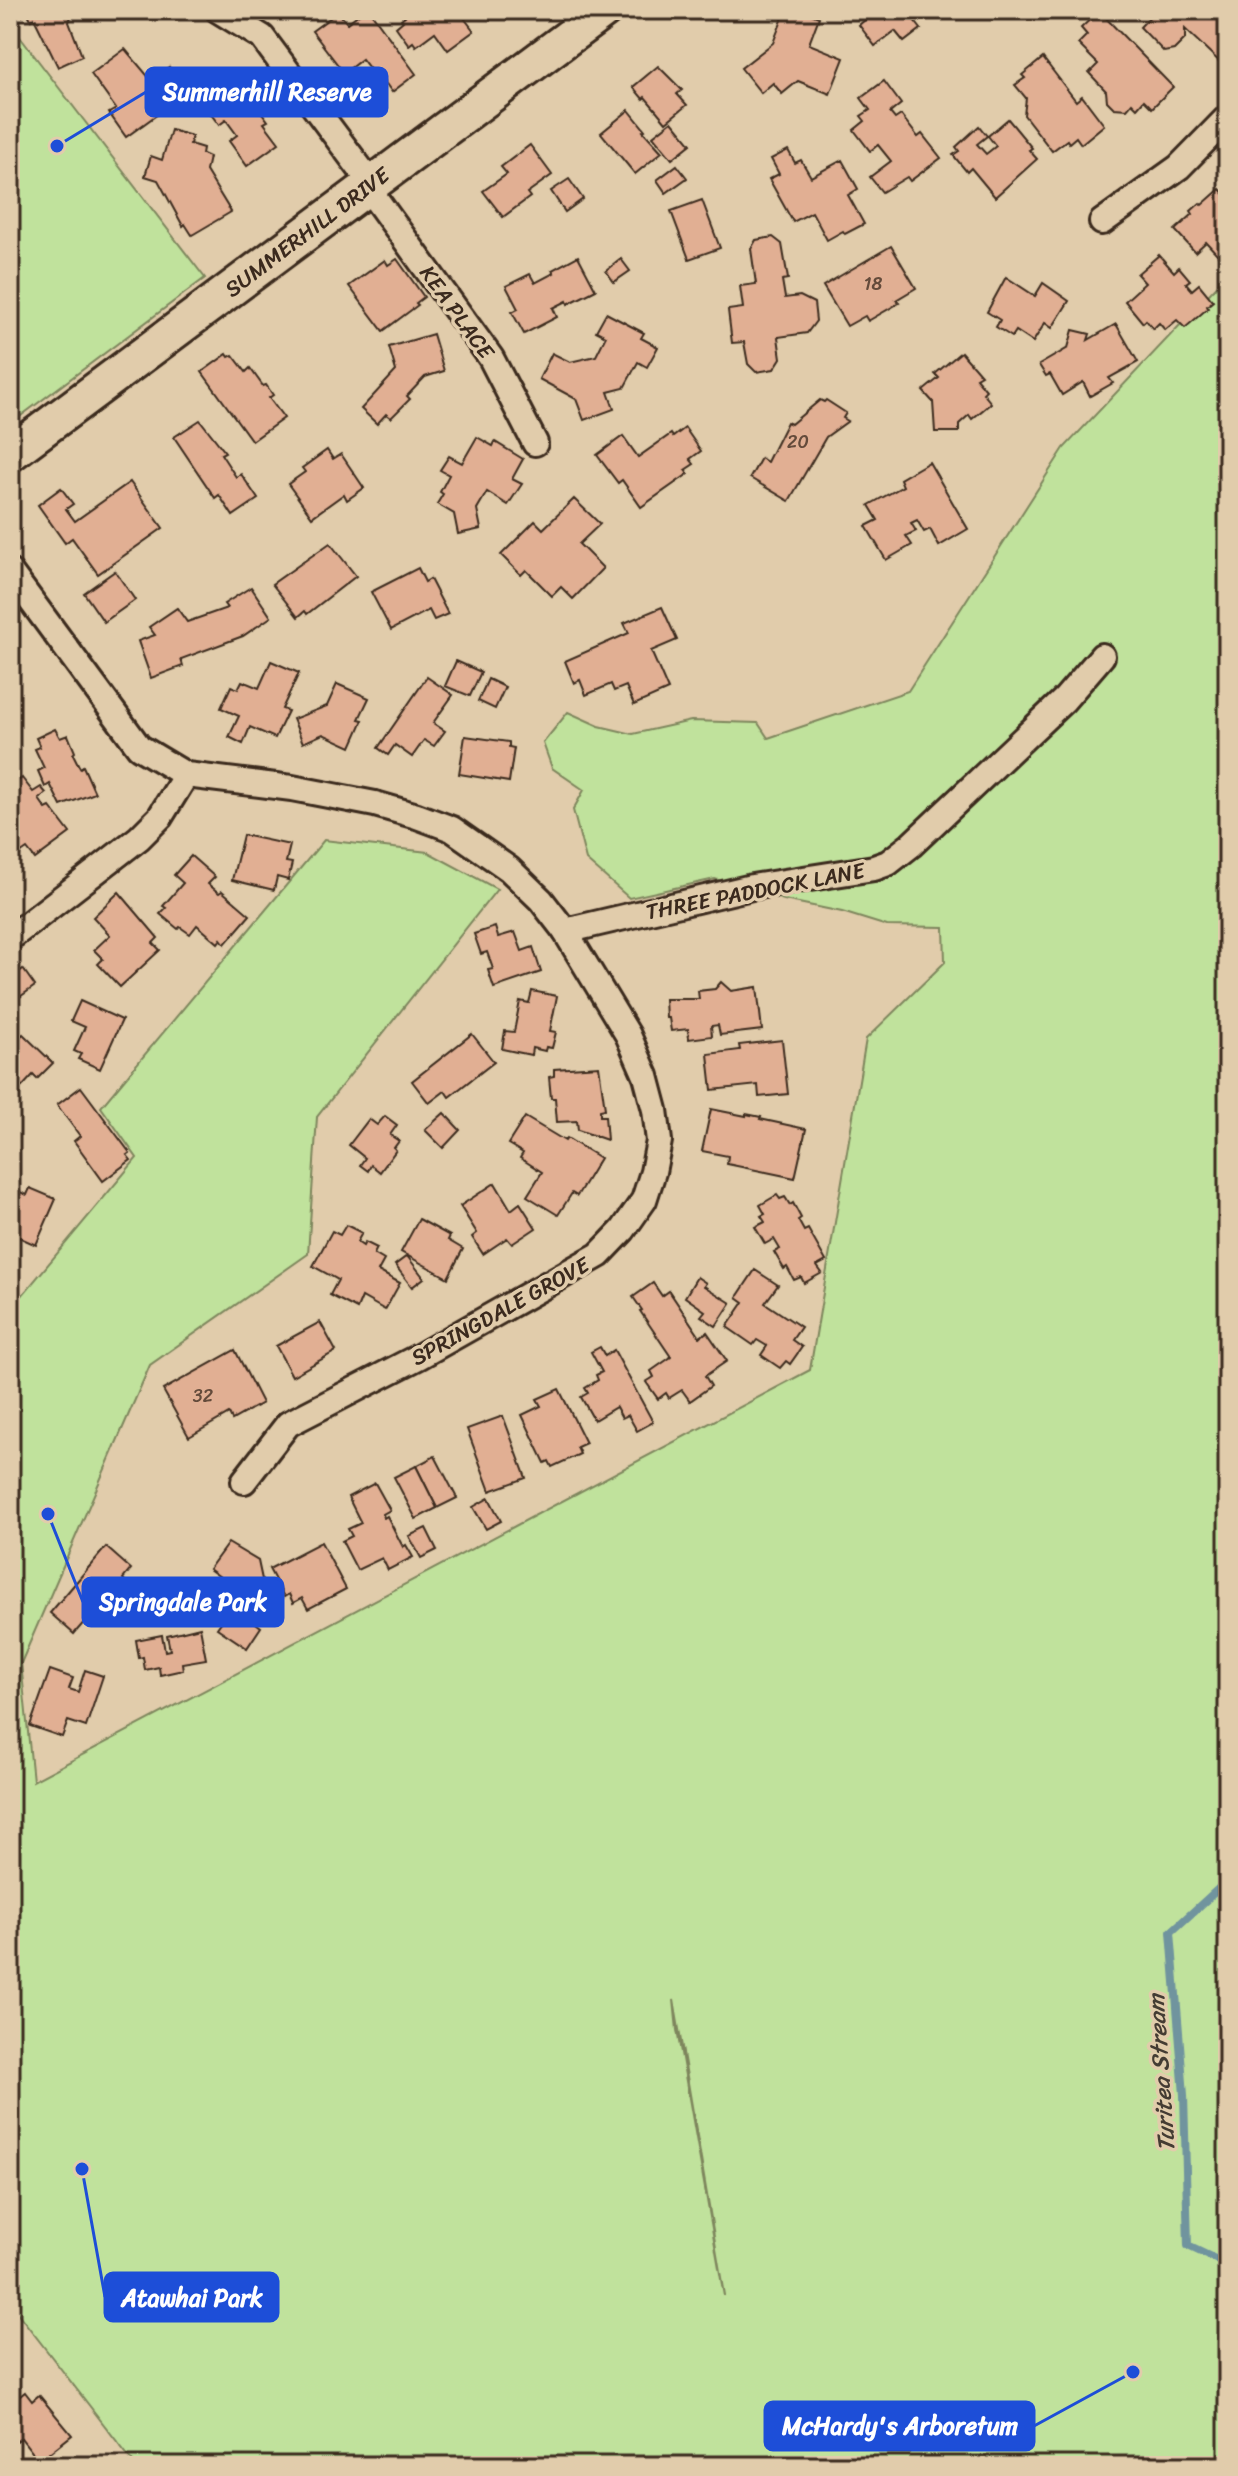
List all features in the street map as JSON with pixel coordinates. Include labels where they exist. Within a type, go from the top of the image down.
[{"type":"main road","name":"SUMMERHILL DRIVE","points":[[10,454],[605,10]]},
{"type":"street","name":"KEA PLACE","points":[[218,10],[262,37],[491,358],[535,443]]},
{"type":"street","points":[[1102,222],[1179,167],[1228,117]]},
{"type":"street","name":"SPRINGDALE GROVE","points":[[10,572],[139,747],[186,775],[292,788],[417,816],[452,829],[509,869],[541,900],[565,931],[628,1035],[646,1076],[655,1110],[659,1141],[644,1200],[623,1230],[599,1255],[420,1356],[288,1424],[244,1481]]},
{"type":"street","name":"THREE PADDOCK LANE","points":[[565,931],[752,887],[858,872],[888,863],[911,845],[1064,700],[1102,656]]},
{"type":"street","points":[[10,938],[139,838],[160,817],[186,775]]},
{"type":"green space","points":[[10,24],[205,278],[10,424]]},
{"type":"green space","points":[[1228,274],[1228,2466],[136,2466],[10,2303],[10,1310],[137,1158],[101,1107],[324,840],[428,852],[497,889],[317,1117],[308,1254],[150,1365],[21,1663],[33,1781],[810,1370],[866,1039],[945,962],[944,927],[887,926],[715,879],[629,898],[586,860],[573,810],[584,790],[552,768],[543,743],[568,712],[599,726],[633,734],[691,721],[758,723],[768,738],[908,691],[1064,448]],"holes":[[[674,2000],[724,2296],[677,2030]]]},
{"type":"building","points":[[19,10],[70,10],[66,12],[72,14],[69,22],[82,56],[58,67],[34,18],[31,20],[28,13],[22,16]]},
{"type":"building","points":[[364,10],[369,10],[416,74],[392,92],[378,73],[375,76],[362,59],[344,73],[312,31],[338,12],[347,23]]},
{"type":"building","points":[[413,10],[458,10],[474,31],[448,50],[435,32],[416,46],[413,42],[409,45],[396,27]]},
{"type":"building","points":[[786,10],[800,10],[819,17],[809,44],[844,58],[830,94],[798,81],[782,94],[773,83],[761,93],[741,68],[773,43]]},
{"type":"building","points":[[859,10],[906,10],[921,29],[904,42],[895,31],[875,46],[859,25],[866,19]]},
{"type":"building","points":[[1156,10],[1218,10],[1228,20],[1228,60],[1223,65],[1185,29],[1185,39],[1174,50],[1164,52],[1140,27]]},
{"type":"building","points":[[1099,11],[1173,87],[1152,108],[1144,100],[1137,108],[1132,103],[1127,109],[1114,108],[1107,101],[1106,91],[1089,73],[1098,64],[1078,44],[1087,35],[1081,28]]},
{"type":"building","points":[[125,49],[151,80],[169,67],[187,93],[126,137],[109,113],[116,109],[91,74]]},
{"type":"building","points":[[1043,58],[1076,101],[1082,96],[1104,125],[1081,144],[1076,137],[1052,151],[1024,115],[1026,98],[1015,85]]},
{"type":"building","points":[[658,66],[682,90],[677,94],[687,105],[666,122],[633,87]]},
{"type":"building","points":[[243,72],[268,105],[260,110],[268,121],[264,123],[279,143],[247,166],[229,141],[237,135],[226,120],[219,125],[202,102]]},
{"type":"building","points":[[884,81],[901,104],[890,113],[895,119],[901,115],[918,137],[922,134],[941,158],[910,181],[907,177],[882,192],[870,177],[891,161],[878,145],[870,151],[854,130],[865,121],[861,116],[870,110],[861,98]]},
{"type":"building","points":[[629,110],[662,152],[635,174],[601,133]]},
{"type":"building","points":[[1008,119],[1032,148],[1029,150],[1037,159],[995,197],[971,168],[967,172],[953,155],[959,151],[956,147],[979,126],[987,136],[977,144],[986,154],[996,146],[988,136]]},
{"type":"building","points":[[672,121],[691,144],[672,159],[653,136]]},
{"type":"building","points":[[171,130],[192,136],[190,144],[203,148],[202,154],[209,157],[206,171],[231,212],[192,235],[185,224],[183,226],[158,180],[145,176],[151,156],[162,160]]},
{"type":"building","points":[[530,145],[552,175],[527,193],[530,197],[503,217],[483,191],[507,174],[501,167]]},
{"type":"building","points":[[788,150],[795,163],[801,160],[811,177],[842,160],[858,189],[848,195],[864,224],[827,240],[812,212],[793,222],[769,179],[779,174],[771,159]]},
{"type":"building","points":[[677,165],[687,178],[666,193],[657,180]]},
{"type":"building","points":[[569,179],[583,199],[565,212],[551,191]]},
{"type":"building","points":[[1220,189],[1228,198],[1228,266],[1206,242],[1195,252],[1175,230],[1193,214],[1191,211]]},
{"type":"building","points":[[702,200],[720,248],[689,259],[671,211]]},
{"type":"building","points":[[773,237],[782,244],[788,279],[782,280],[785,298],[800,296],[814,303],[816,321],[807,333],[778,337],[781,358],[774,369],[756,372],[748,364],[744,342],[732,343],[728,310],[743,308],[740,286],[756,284],[751,249],[756,240]]},
{"type":"building","points":[[891,246],[916,288],[896,300],[899,303],[868,321],[865,316],[847,326],[823,286]]},
{"type":"building","points":[[1159,255],[1174,272],[1179,267],[1190,280],[1186,283],[1192,290],[1199,284],[1213,301],[1185,328],[1177,320],[1165,330],[1159,323],[1153,329],[1146,320],[1143,323],[1125,301],[1145,283],[1137,274]]},
{"type":"building","points":[[578,256],[596,290],[553,308],[557,317],[524,334],[512,312],[518,309],[506,286],[530,274],[535,283]]},
{"type":"building","points":[[397,259],[424,297],[383,331],[349,286],[385,260],[388,265]]},
{"type":"building","points":[[621,259],[630,271],[614,282],[606,271]]},
{"type":"building","points":[[1006,277],[1035,296],[1043,283],[1069,301],[1052,328],[1045,323],[1033,342],[1016,331],[1012,337],[996,327],[1000,320],[987,312]]},
{"type":"building","points":[[606,313],[644,333],[641,338],[658,347],[647,367],[638,362],[624,388],[608,392],[614,409],[584,420],[576,399],[539,379],[552,353],[570,362],[596,356],[606,336],[596,331]]},
{"type":"building","points":[[1116,324],[1138,362],[1109,378],[1113,383],[1090,396],[1083,382],[1062,395],[1050,374],[1046,376],[1039,365],[1068,348],[1073,330],[1090,334],[1088,340]]},
{"type":"building","points":[[433,334],[444,371],[425,377],[407,396],[410,399],[391,418],[386,414],[377,424],[361,409],[396,371],[389,347]]},
{"type":"building","points":[[961,352],[981,375],[976,378],[986,390],[983,393],[991,403],[972,419],[969,415],[959,424],[959,432],[935,432],[933,402],[923,391],[939,378],[935,374]]},
{"type":"building","points":[[227,354],[229,357],[233,355],[246,372],[250,368],[263,386],[266,385],[273,395],[269,398],[284,418],[252,441],[202,372]]},
{"type":"building","points":[[820,400],[826,400],[846,413],[843,418],[848,421],[826,437],[789,501],[750,478],[761,458],[767,462],[787,422],[791,424]]},
{"type":"building","points":[[200,420],[225,452],[221,454],[236,477],[241,474],[258,499],[233,516],[219,495],[215,498],[174,437]]},
{"type":"building","points":[[685,428],[701,451],[690,459],[694,464],[685,470],[688,474],[641,507],[622,480],[618,483],[597,455],[623,436],[638,457]]},
{"type":"building","points":[[477,437],[493,446],[495,442],[523,459],[512,479],[522,484],[508,505],[487,492],[477,509],[481,529],[458,534],[454,514],[437,504],[449,475],[440,470],[449,456],[462,463]]},
{"type":"building","points":[[327,450],[333,459],[341,454],[364,488],[347,500],[344,494],[312,517],[288,484],[305,472],[302,468]]},
{"type":"building","points":[[929,462],[968,529],[939,546],[930,529],[924,532],[917,520],[911,523],[916,531],[906,536],[912,545],[886,560],[866,526],[878,520],[869,505],[903,486],[900,479]]},
{"type":"building","points":[[130,482],[163,528],[98,574],[72,538],[65,543],[38,505],[61,488],[73,504],[66,509],[75,521]]},
{"type":"building","points":[[574,499],[600,524],[579,544],[603,568],[573,599],[561,587],[552,596],[526,570],[521,575],[501,555],[535,521],[543,529]]},
{"type":"building","points":[[330,543],[356,576],[307,614],[305,611],[298,617],[272,584]]},
{"type":"building","points":[[418,568],[425,582],[430,579],[448,614],[434,620],[429,610],[391,630],[371,592]]},
{"type":"building","points":[[115,571],[135,600],[104,622],[84,593]]},
{"type":"building","points":[[251,587],[271,617],[243,636],[181,659],[183,666],[151,678],[138,641],[155,635],[149,627],[177,608],[187,622],[227,608],[224,604]]},
{"type":"building","points":[[662,607],[677,640],[651,651],[668,690],[634,705],[626,686],[614,691],[611,684],[586,695],[580,680],[574,683],[565,661],[629,633],[624,623]]},
{"type":"building","points":[[271,661],[299,673],[282,709],[288,711],[275,738],[250,727],[243,744],[229,737],[239,716],[221,708],[231,686],[238,689],[242,681],[259,688]]},
{"type":"building","points":[[456,661],[481,672],[470,696],[445,686]]},
{"type":"building","points":[[427,677],[453,695],[433,723],[445,731],[434,746],[424,740],[412,757],[395,745],[388,755],[378,748]]},
{"type":"building","points":[[488,679],[505,687],[495,709],[478,701]]},
{"type":"building","points":[[337,684],[369,698],[351,747],[323,734],[303,743],[293,719],[327,706]]},
{"type":"building","points":[[55,729],[60,738],[68,735],[75,752],[73,754],[80,768],[83,766],[95,793],[61,806],[50,784],[45,787],[38,771],[44,768],[35,749],[40,747],[36,738]]},
{"type":"building","points":[[465,736],[509,742],[509,747],[514,748],[509,782],[459,774]]},
{"type":"building","points":[[22,778],[33,792],[41,787],[46,793],[39,799],[46,809],[50,807],[70,833],[35,859],[27,849],[17,856],[10,847],[10,836],[17,831],[10,822],[10,787]]},
{"type":"building","points":[[243,835],[290,845],[286,862],[292,863],[288,880],[277,877],[274,890],[232,880]]},
{"type":"building","points":[[191,856],[215,877],[208,884],[219,893],[222,891],[250,915],[225,944],[221,939],[218,943],[197,925],[190,934],[180,927],[178,929],[160,914],[183,883],[174,875]]},
{"type":"building","points":[[119,892],[158,938],[153,943],[160,950],[120,987],[98,964],[103,959],[94,950],[110,935],[93,917]]},
{"type":"building","points":[[495,927],[498,937],[515,932],[522,951],[533,947],[541,972],[494,988],[488,970],[493,969],[487,952],[481,954],[474,934]]},
{"type":"building","points":[[23,969],[35,986],[10,1004],[10,979]]},
{"type":"building","points":[[721,982],[731,991],[757,987],[762,1030],[720,1035],[718,1025],[711,1026],[712,1036],[689,1039],[688,1029],[671,1031],[669,1018],[666,1018],[665,999],[699,999],[698,991],[715,989]]},
{"type":"building","points":[[532,991],[557,996],[550,1031],[556,1032],[552,1048],[546,1047],[545,1051],[532,1048],[531,1055],[502,1049],[505,1031],[514,1032],[520,1001],[529,1003]]},
{"type":"building","points":[[80,1001],[122,1020],[100,1069],[78,1059],[81,1054],[74,1051],[85,1027],[71,1021]]},
{"type":"building","points":[[23,1034],[53,1063],[37,1079],[33,1075],[22,1087],[16,1081],[10,1087],[10,1046]]},
{"type":"building","points":[[472,1034],[494,1062],[449,1097],[445,1091],[429,1103],[412,1081]]},
{"type":"building","points":[[782,1040],[788,1094],[759,1097],[758,1085],[712,1090],[708,1054],[740,1050],[739,1045]]},
{"type":"building","points":[[599,1066],[605,1109],[600,1110],[600,1116],[605,1116],[607,1140],[578,1130],[577,1121],[557,1122],[555,1098],[551,1098],[549,1077],[554,1076],[554,1069]]},
{"type":"building","points":[[81,1087],[130,1153],[127,1155],[131,1160],[103,1181],[74,1141],[80,1136],[57,1105]]},
{"type":"building","points":[[711,1109],[761,1117],[806,1129],[795,1178],[727,1164],[728,1156],[702,1151]]},
{"type":"building","points":[[444,1113],[460,1130],[443,1148],[425,1130]]},
{"type":"building","points":[[385,1116],[397,1125],[390,1135],[399,1141],[380,1172],[371,1165],[368,1171],[360,1165],[365,1158],[349,1145],[369,1119],[377,1125]]},
{"type":"building","points":[[525,1117],[600,1158],[577,1196],[572,1193],[558,1215],[527,1196],[542,1172],[520,1158],[523,1153],[508,1144]]},
{"type":"building","points":[[495,1183],[511,1210],[520,1203],[536,1228],[512,1244],[507,1238],[483,1254],[472,1237],[477,1233],[460,1206]]},
{"type":"building","points":[[10,1188],[27,1195],[30,1188],[56,1199],[36,1245],[14,1235],[10,1240]]},
{"type":"building","points":[[777,1195],[780,1199],[785,1197],[790,1205],[793,1203],[804,1231],[808,1229],[826,1261],[817,1266],[822,1273],[804,1283],[801,1277],[794,1280],[787,1267],[784,1269],[774,1252],[780,1249],[774,1239],[765,1244],[755,1227],[765,1222],[760,1205]]},
{"type":"building","points":[[419,1219],[450,1236],[448,1240],[463,1249],[448,1278],[401,1252]]},
{"type":"building","points":[[346,1225],[362,1233],[357,1242],[377,1248],[374,1254],[384,1260],[378,1271],[400,1283],[385,1310],[362,1297],[357,1309],[330,1295],[338,1280],[313,1266],[332,1231],[340,1235]]},
{"type":"building","points":[[407,1256],[424,1278],[412,1287],[395,1265]]},
{"type":"building","points":[[755,1270],[778,1285],[765,1303],[801,1327],[792,1340],[802,1347],[790,1364],[786,1361],[780,1368],[761,1355],[767,1346],[757,1340],[753,1345],[727,1327],[744,1302],[737,1297]]},
{"type":"building","points":[[697,1277],[706,1283],[704,1286],[731,1303],[716,1326],[701,1316],[705,1311],[685,1297]]},
{"type":"building","points":[[653,1283],[662,1296],[669,1291],[700,1337],[707,1332],[727,1361],[705,1376],[711,1386],[690,1401],[682,1390],[669,1398],[666,1393],[658,1399],[646,1382],[654,1377],[651,1371],[671,1357],[633,1297]]},
{"type":"building","points":[[320,1322],[336,1351],[292,1376],[276,1346]]},
{"type":"building","points":[[600,1347],[605,1356],[614,1350],[653,1422],[637,1431],[628,1415],[622,1418],[616,1407],[594,1420],[581,1397],[588,1393],[585,1388],[598,1380],[596,1375],[602,1372],[591,1352]]},
{"type":"building","points":[[235,1350],[262,1403],[232,1420],[229,1414],[189,1437],[163,1390]]},
{"type":"building","points":[[559,1389],[586,1443],[577,1447],[580,1454],[552,1467],[549,1461],[545,1463],[522,1415],[541,1406],[537,1399]]},
{"type":"building","points":[[503,1416],[526,1478],[490,1491],[467,1429]]},
{"type":"building","points":[[435,1456],[457,1498],[437,1508],[416,1466]]},
{"type":"building","points":[[416,1466],[437,1508],[416,1519],[394,1477]]},
{"type":"building","points":[[375,1483],[390,1510],[383,1514],[384,1518],[387,1516],[403,1547],[406,1545],[413,1557],[388,1570],[382,1558],[357,1570],[342,1541],[352,1536],[348,1529],[361,1523],[348,1497]]},
{"type":"building","points":[[489,1498],[501,1521],[486,1529],[473,1507]]},
{"type":"building","points":[[426,1528],[437,1550],[421,1558],[409,1536]]},
{"type":"building","points":[[321,1542],[346,1589],[308,1609],[302,1598],[293,1603],[289,1594],[284,1597],[269,1569]]},
{"type":"building","points":[[228,1543],[258,1561],[264,1589],[260,1590],[264,1611],[256,1623],[261,1627],[247,1648],[217,1628],[231,1608],[227,1582],[209,1569]]},
{"type":"building","points":[[106,1547],[131,1569],[123,1579],[129,1585],[124,1591],[127,1594],[111,1613],[104,1607],[95,1617],[91,1614],[74,1634],[50,1613]]},
{"type":"building","points":[[200,1627],[206,1659],[182,1663],[183,1670],[160,1675],[159,1667],[145,1670],[136,1640],[162,1635],[165,1651],[170,1650],[167,1635]]},
{"type":"building","points":[[50,1670],[73,1678],[69,1689],[78,1692],[85,1670],[103,1676],[86,1727],[68,1721],[62,1737],[30,1726]]},
{"type":"building","points":[[25,2392],[32,2401],[39,2395],[72,2435],[39,2461],[21,2438],[10,2446],[10,2404]]},
{"type":"waterway","name":"Turitea Stream","points":[[1228,1880],[1171,1932],[1184,2095],[1188,2246],[1228,2265]]},
{"type":"place","name":"Summerhill Reserve","points":[[57,146]]},
{"type":"place","name":"Springdale Park","points":[[48,1514]]},
{"type":"place","name":"Atawhai Park","points":[[82,2169]]},
{"type":"place","name":"McHardy's Arboretum","points":[[1133,2372]]}]
